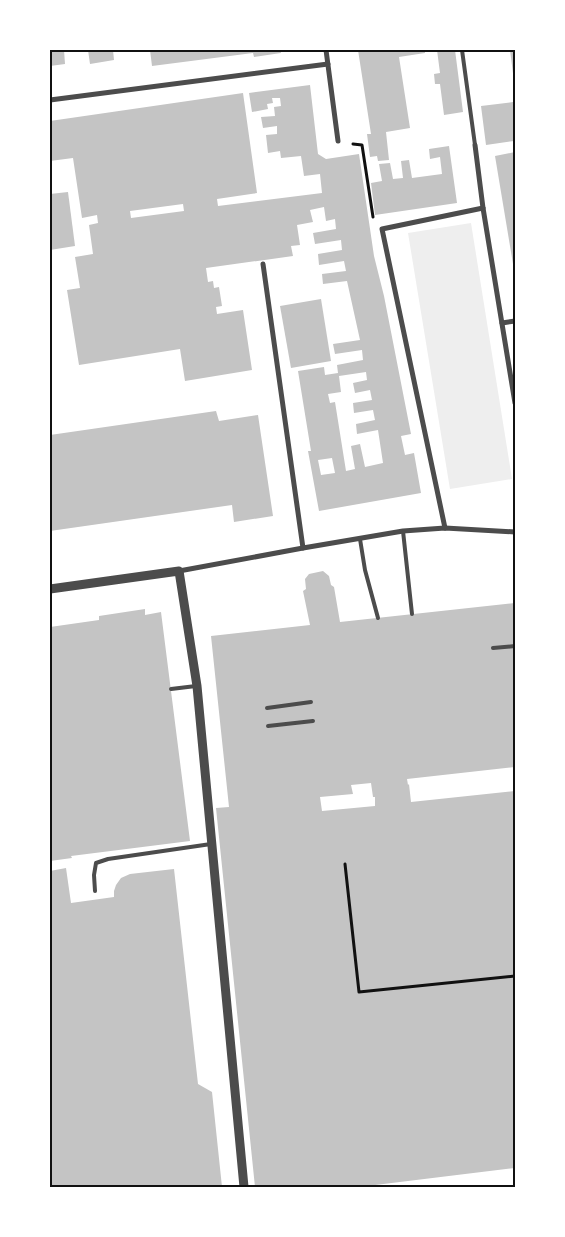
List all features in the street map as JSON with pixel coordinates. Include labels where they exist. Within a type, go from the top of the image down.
[{"type":"street","points":[[326,50],[338,141]]},
{"type":"street","points":[[50,100],[328,64]]},
{"type":"street","points":[[475,145],[515,403]]},
{"type":"street","points":[[445,528],[382,229],[484,208]]},
{"type":"street","points":[[263,264],[302,548]]},
{"type":"street","points":[[502,323],[515,321]]},
{"type":"street","points":[[50,588],[179,571],[404,531],[445,528],[515,532]]},
{"type":"street","points":[[179,571],[196,686],[244,1187]]},
{"type":"lane","points":[[462,50],[475,145]]},
{"type":"lane","points":[[404,531],[412,614]]},
{"type":"lane","points":[[360,539],[365,570],[378,618]]},
{"type":"lane","points":[[493,648],[515,646]]},
{"type":"lane","points":[[171,689],[196,686]]},
{"type":"lane","points":[[267,708],[311,702]]},
{"type":"lane","points":[[268,726],[313,721]]},
{"type":"lane","points":[[94,890],[96,863],[108,859],[211,844]]},
{"type":"path","points":[[338,141],[362,145],[374,226],[382,229]]},
{"type":"path","points":[[345,864],[359,992],[515,976]]},
{"type":"shaded area","points":[[471,223],[512,479],[450,489],[408,233]]},
{"type":"building","points":[[50,50],[64,50],[65,64],[50,66]]},
{"type":"building","points":[[88,50],[113,50],[114,60],[90,64]]},
{"type":"building","points":[[150,50],[280,50],[281,53],[254,57],[253,53],[152,66]]},
{"type":"building","points":[[358,50],[425,50],[425,53],[399,57],[410,128],[386,132],[389,160],[378,161],[377,156],[370,157],[367,134],[371,134]]},
{"type":"building","points":[[437,50],[455,50],[463,112],[444,115],[440,84],[435,84],[434,74],[440,73]]},
{"type":"building","points":[[510,50],[515,50],[515,81],[514,81]]},
{"type":"building","points":[[310,85],[318,154],[326,159],[359,154],[374,256],[384,296],[411,434],[401,436],[405,455],[414,453],[421,493],[319,511],[308,451],[311,451],[298,371],[324,367],[325,375],[338,373],[337,365],[363,360],[362,350],[335,354],[333,344],[360,340],[347,281],[323,284],[322,274],[346,271],[344,261],[319,265],[318,254],[342,250],[341,240],[315,244],[313,233],[336,229],[335,219],[326,221],[324,207],[310,210],[313,222],[297,225],[300,245],[291,246],[293,256],[206,268],[208,282],[213,281],[214,288],[219,287],[222,306],[216,307],[217,314],[243,310],[252,370],[185,381],[180,349],[79,365],[67,290],[80,288],[75,257],[93,254],[89,225],[98,223],[97,215],[82,218],[73,158],[50,161],[50,121],[243,93],[257,193],[217,199],[218,206],[322,193],[320,174],[304,176],[301,156],[281,158],[280,151],[268,153],[266,135],[277,134],[277,126],[263,128],[261,117],[275,116],[274,107],[281,106],[280,98],[272,98],[273,103],[267,104],[268,109],[252,112],[249,93]],"holes":[[[183,204],[184,211],[131,218],[130,211]],[[366,372],[367,380],[353,383],[355,393],[370,390],[372,400],[353,403],[354,413],[373,410],[375,420],[356,424],[357,434],[378,430],[383,463],[365,467],[360,444],[351,446],[355,469],[346,471],[335,402],[330,403],[328,394],[341,392],[339,376]],[[332,458],[335,473],[321,475],[318,460]]]},
{"type":"building","points":[[513,102],[515,107],[514,141],[486,145],[481,106]]},
{"type":"building","points":[[449,146],[457,203],[375,215],[371,183],[382,181],[379,164],[390,163],[393,179],[403,178],[401,161],[409,160],[412,178],[442,174],[440,157],[430,159],[429,149]]},
{"type":"building","points":[[515,152],[515,270],[514,270],[495,156]]},
{"type":"building","points":[[68,192],[75,246],[50,250],[50,194]]},
{"type":"building","points":[[321,299],[331,361],[291,368],[280,306]]},
{"type":"building","points":[[216,411],[219,421],[258,415],[273,516],[234,522],[232,505],[50,531],[50,435]]},
{"type":"building","points":[[323,571],[329,576],[331,585],[334,587],[340,622],[515,603],[515,767],[407,779],[411,802],[515,791],[515,1168],[359,1187],[255,1187],[216,808],[229,807],[211,636],[310,625],[303,591],[306,589],[305,579],[309,574]],"holes":[[[371,783],[373,797],[375,797],[375,806],[322,811],[320,797],[353,794],[351,785]]]},
{"type":"building","points":[[145,609],[145,615],[161,612],[190,841],[71,856],[72,858],[50,861],[50,627],[99,620],[99,616]]},
{"type":"building","points":[[66,868],[71,903],[114,897],[116,885],[121,878],[130,874],[174,869],[198,1084],[212,1092],[222,1187],[50,1187],[50,871]]}]
